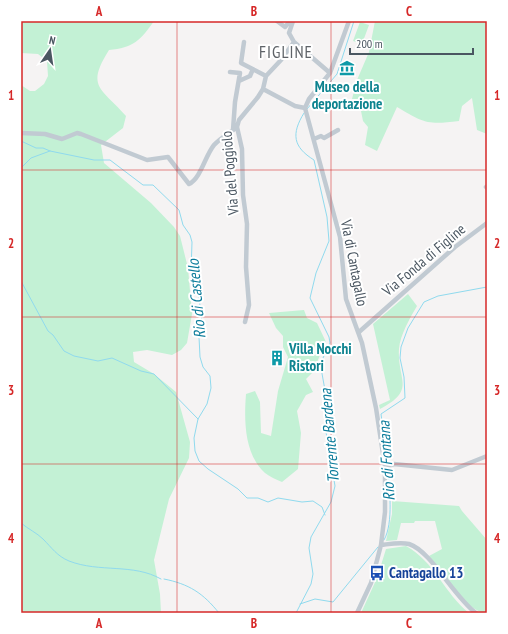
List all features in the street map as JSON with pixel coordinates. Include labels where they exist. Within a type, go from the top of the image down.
[{"type":"street","points":[[277,21],[285,27],[291,21]]},
{"type":"street","points":[[291,21],[289,33],[294,42],[330,73]]},
{"type":"street","points":[[294,42],[281,60],[266,76],[263,89],[306,111],[309,99],[330,73],[349,21]]},
{"type":"street","points":[[244,42],[241,63],[266,76]]},
{"type":"street","points":[[21,133],[45,134],[62,139],[76,133],[87,135],[115,146],[124,152],[147,160],[168,157],[189,184],[197,176],[204,159],[215,144],[235,129],[235,102],[240,74],[247,67]]},
{"type":"street","points":[[239,81],[250,76],[253,69]]},
{"type":"street","points":[[230,72],[240,74]]},
{"type":"street","name":"Via del Poggiolo","points":[[245,322],[249,305],[246,267],[242,149],[235,129],[263,89]]},
{"type":"street","name":"Via di Cantagallo","points":[[306,111],[340,237],[346,299],[359,332],[376,410],[385,467],[385,512],[377,561],[370,586],[357,613]]},
{"type":"street","points":[[314,139],[321,136],[324,138],[338,130]]},
{"type":"street","name":"Via Fonda di Figline","points":[[359,332],[455,247],[487,224]]},
{"type":"street","points":[[385,467],[390,465],[452,470],[487,456]]},
{"type":"street","points":[[380,543],[401,543],[415,548],[429,560],[462,602],[476,613]]},
{"type":"green space","points":[[21,21],[154,21],[136,42],[124,47],[109,50],[98,72],[98,80],[104,93],[126,116],[123,128],[101,145],[104,163],[151,203],[174,227],[180,236],[188,268],[192,314],[187,343],[181,350],[172,355],[147,350],[133,352],[134,362],[154,374],[176,392],[190,442],[189,458],[169,499],[154,560],[160,594],[161,613],[21,613],[21,85],[30,91],[35,91],[44,84],[48,76],[47,61],[38,54],[21,53]]},
{"type":"green space","points":[[375,21],[487,21],[487,134],[477,130],[472,98],[462,106],[459,121],[440,123],[426,122],[397,107],[377,151],[365,145],[368,127],[363,121],[359,101],[352,99],[357,80],[369,52]]},
{"type":"green space","points":[[360,22],[369,25],[362,44],[353,41]]},
{"type":"green space","points":[[408,294],[417,306],[401,338],[399,349],[399,360],[403,384],[402,390],[398,396],[380,409],[379,405],[390,400],[373,324]]},
{"type":"green space","points":[[304,310],[307,318],[317,323],[326,342],[317,362],[316,369],[306,379],[313,392],[306,395],[297,411],[301,433],[298,469],[282,482],[265,473],[258,465],[249,447],[245,415],[246,394],[255,391],[260,402],[261,433],[271,436],[278,391],[288,357],[283,347],[283,336],[276,328],[269,313]]},
{"type":"green space","points":[[392,501],[459,506],[487,540],[487,613],[479,611],[463,599],[447,581],[429,556],[442,549],[435,521],[401,523],[397,540],[386,541],[392,514]]},
{"type":"green space","points":[[406,546],[416,552],[424,560],[453,597],[469,613],[361,613],[377,578],[386,549]]},
{"type":"waterway","name":"Torrente Bardena","points":[[307,109],[337,74],[354,21]]},
{"type":"waterway","name":"Torrente Bardena","points":[[296,613],[311,584],[313,574],[309,548],[311,537],[331,502],[335,486],[325,426],[328,407],[321,368],[323,358],[330,343],[329,337],[310,298],[316,273],[329,241],[327,217],[314,160],[302,150],[296,140],[297,127],[304,113]]},
{"type":"waterway","name":"Rio di Castello","points":[[21,141],[36,148],[43,148],[50,151],[94,160],[110,160],[143,185],[153,185],[179,210],[183,225],[190,235],[192,242],[191,273],[198,289],[202,323],[199,337],[200,357],[203,367],[210,376],[211,388],[207,404],[198,419],[194,438],[195,451],[199,461],[208,469],[238,489],[247,498],[258,498],[268,502],[278,498],[302,502],[313,501],[322,507],[325,515]]},
{"type":"waterway","points":[[21,168],[31,158],[50,151]]},
{"type":"waterway","points":[[21,281],[48,331],[53,335],[64,351],[74,356],[98,361],[112,358],[141,371],[154,374],[198,419]]},
{"type":"waterway","name":"Rio di Fontana","points":[[388,465],[381,414],[405,398],[404,377],[400,358],[401,347],[408,328],[424,302],[438,296],[487,287]]},
{"type":"waterway","name":"Rio di Fontana","points":[[384,540],[387,533],[390,515],[388,468]]},
{"type":"waterway","points":[[21,523],[41,537],[58,554],[69,561],[93,567],[139,571],[161,579]]},
{"type":"waterway","name":"Rio di Fontana","points":[[300,604],[315,599],[333,602],[378,547]]},
{"type":"waterway","points":[[164,579],[195,590],[219,613]]},
{"type":"place","name":"Museo della deportazione","points":[[347,68]]},
{"type":"place","name":"Villa Nocchi Ristori","points":[[277,358]]},
{"type":"place","name":"Cantagallo 13","points":[[377,573]]},
{"type":"district","name":"FIGLINE","points":[[286,52]]}]
